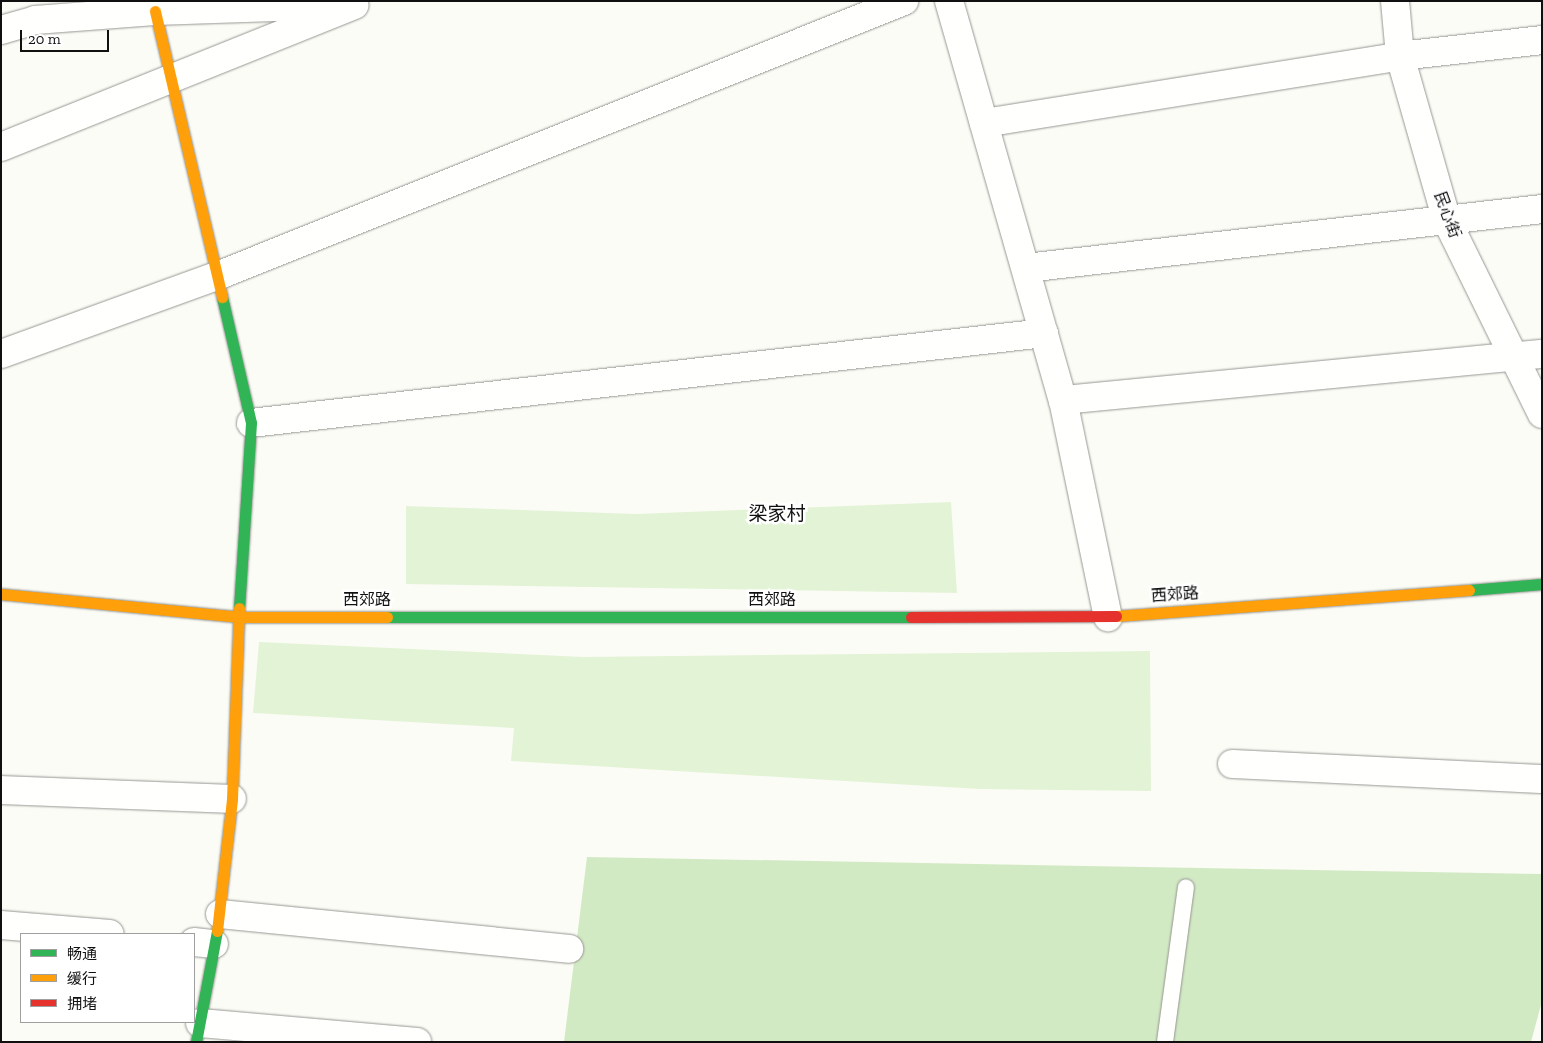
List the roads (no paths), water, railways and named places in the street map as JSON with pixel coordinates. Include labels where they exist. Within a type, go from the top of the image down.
[{"type":"main road","points":[[155,11],[251,423],[238,616],[232,800],[220,914],[204,943],[198,1032]]},
{"type":"main road","name":"西郊路","points":[[1,594],[238,616],[1108,616],[1542,584]]},
{"type":"street","points":[[1,354],[217,276],[904,1]]},
{"type":"street","points":[[949,1],[1063,400],[1108,616]]},
{"type":"street","name":"民心街","points":[[1395,1],[1400,56],[1447,221],[1512,358],[1542,414]]},
{"type":"street","points":[[1,30],[32,11],[155,11],[360,3]]},
{"type":"street","points":[[1,146],[360,3]]},
{"type":"street","points":[[984,123],[1400,56],[1542,40]]},
{"type":"street","points":[[1026,268],[1542,210]]},
{"type":"street","points":[[251,423],[1044,333]]},
{"type":"street","points":[[1063,400],[1542,354]]},
{"type":"street","points":[[1232,764],[1542,779]]},
{"type":"street","points":[[1,790],[232,800]]},
{"type":"street","points":[[220,914],[569,949]]},
{"type":"street","points":[[1,925],[98,933]]},
{"type":"street","points":[[198,1032],[417,1042]]},
{"type":"lane","points":[[1165,1042],[1186,888]]},
{"type":"district","name":"梁家村","points":[[777,514]]}]
